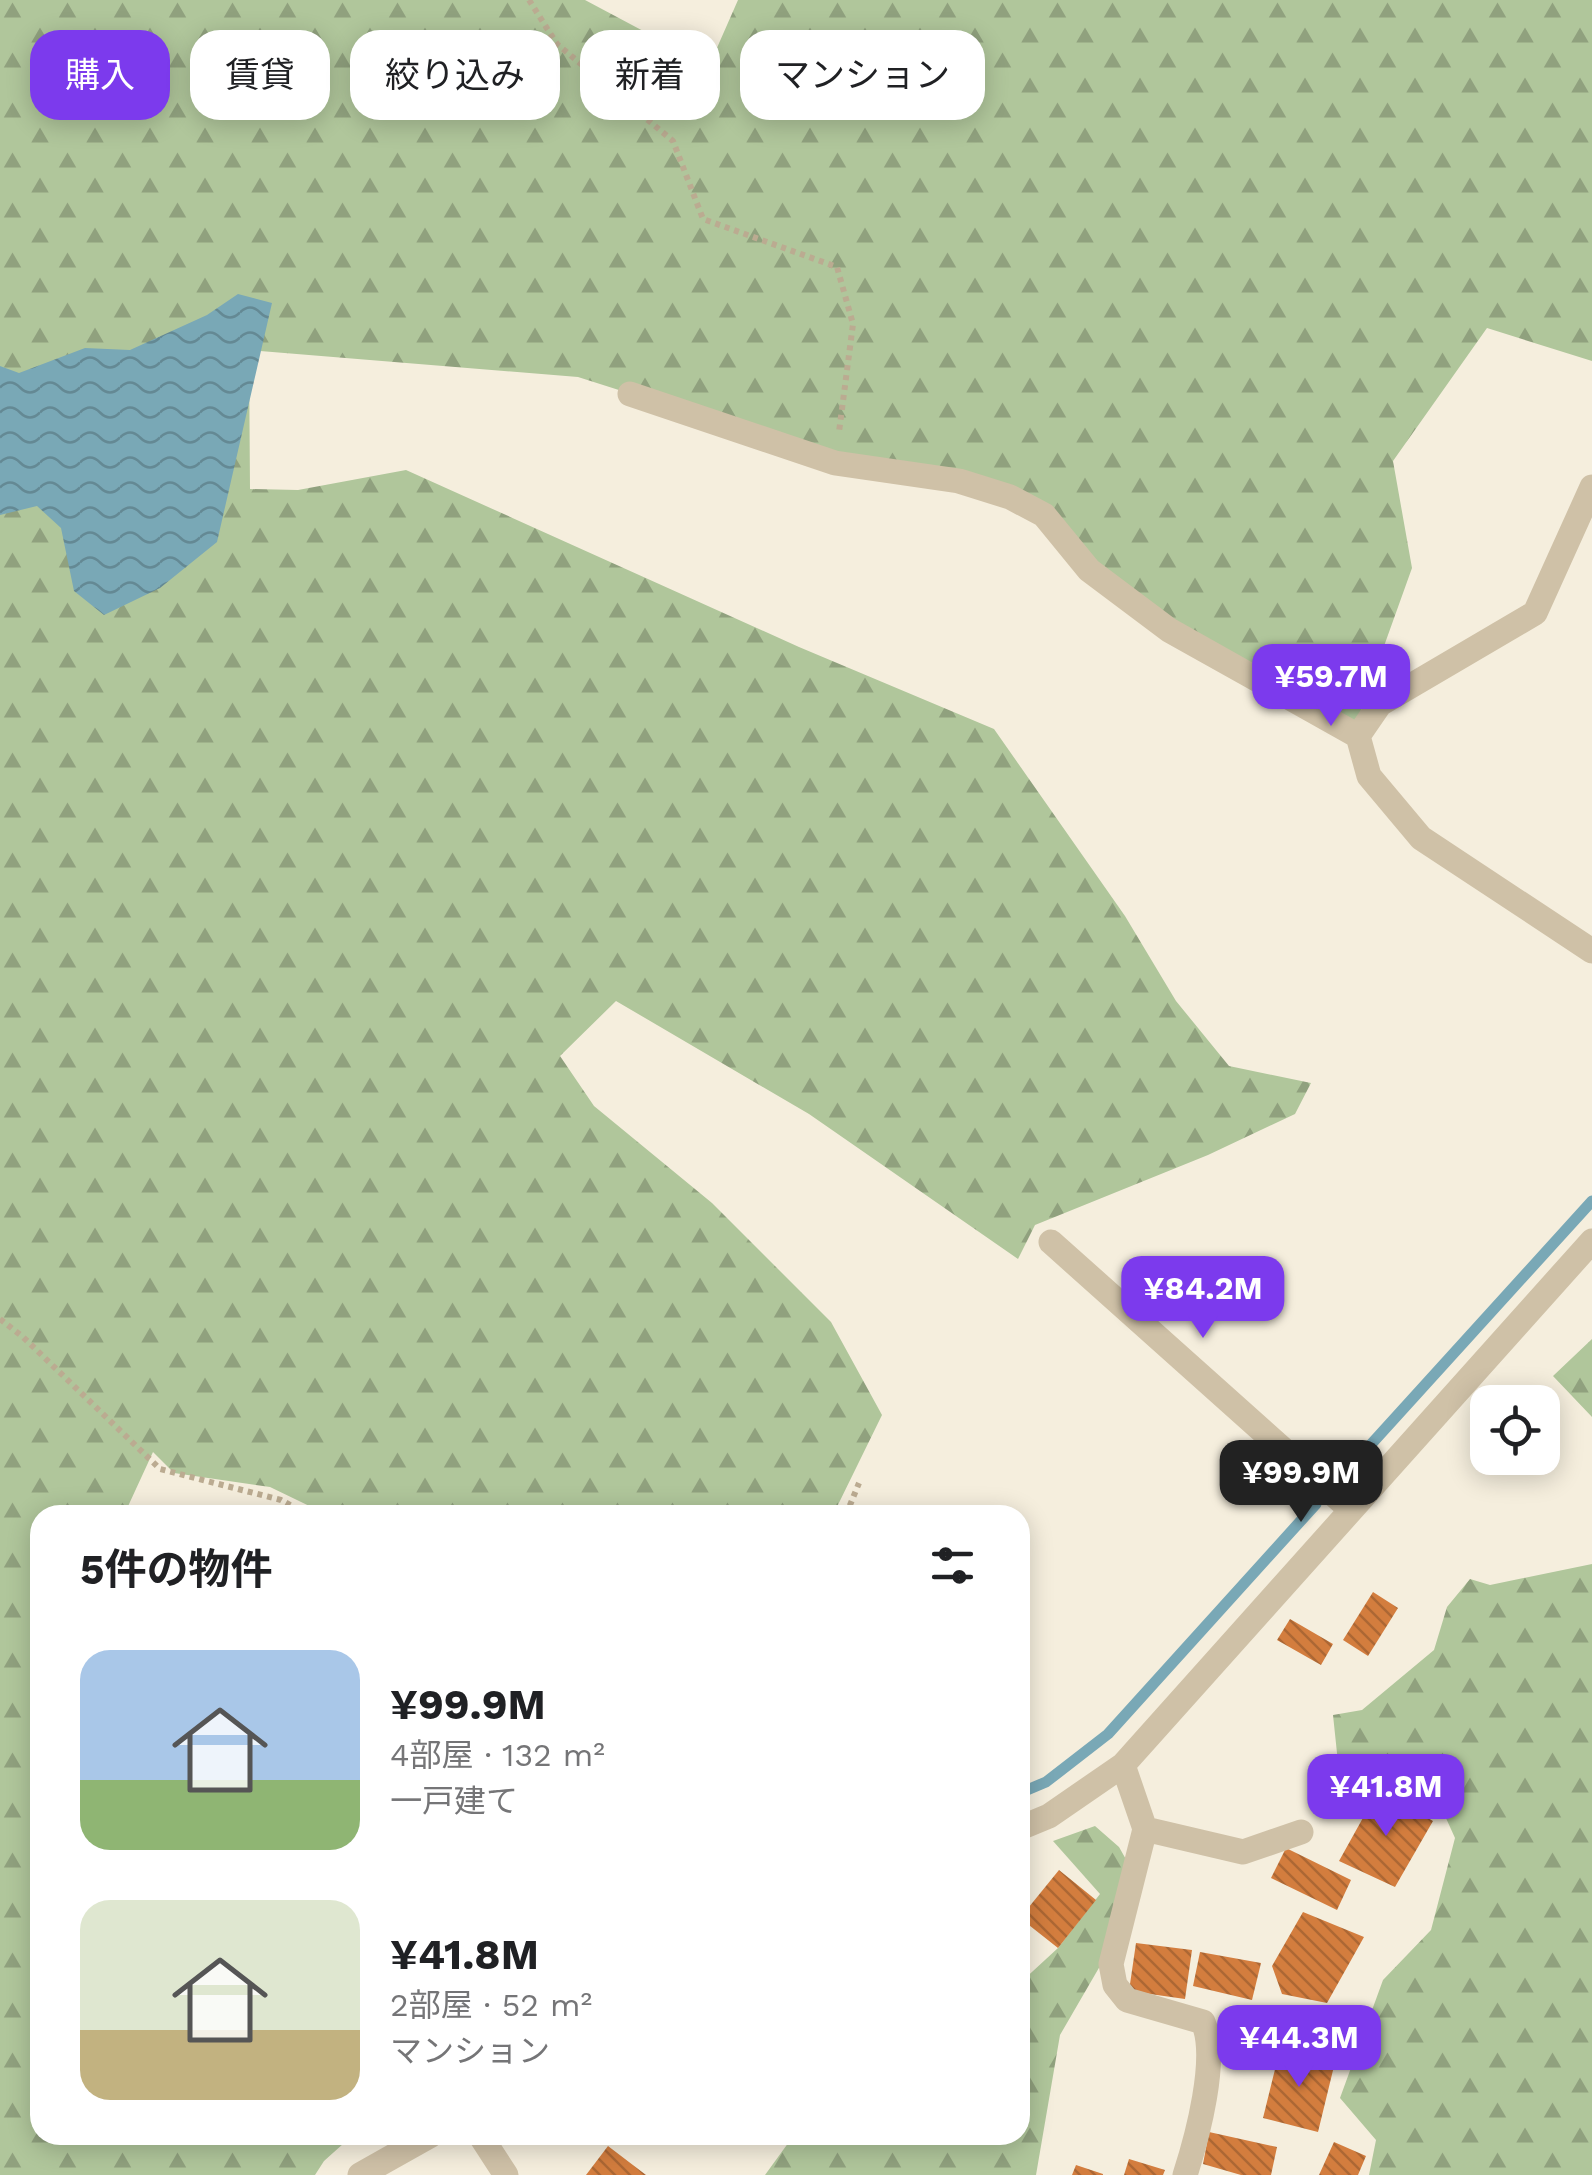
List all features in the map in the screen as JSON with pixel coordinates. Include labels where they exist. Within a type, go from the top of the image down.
[{"type":"street","points":[[630,394],[835,463],[959,481],[1010,496],[1044,516],[1089,570],[1169,630],[1358,736],[1369,776],[1421,838],[1592,951]]},
{"type":"street","points":[[1358,736],[1380,704],[1535,613],[1592,487]]},
{"type":"street","points":[[1051,1242],[1347,1507]]},
{"type":"street","points":[[1030,1824],[1048,1816],[1123,1765],[1347,1507],[1592,1242]]},
{"type":"street","points":[[1123,1765],[1145,1829],[1111,1964],[1115,1986],[1126,2000],[1203,2022],[1210,2036],[1200,2128],[1185,2175]]},
{"type":"street","points":[[1145,1829],[1243,1852],[1302,1832]]},
{"type":"street","points":[[360,2175],[413,2145]]},
{"type":"street","points":[[486,2145],[506,2175]]},
{"type":"path","points":[[529,0],[558,44],[673,141],[703,220],[837,268],[853,324],[835,463]]},
{"type":"path","points":[[0,1320],[23,1337],[160,1469],[291,1505]]},
{"type":"path","points":[[850,1505],[860,1483]]},
{"type":"green space","points":[[0,0],[585,0],[641,30],[580,30],[580,120],[720,120],[720,41],[738,0],[1592,0],[1592,361],[1487,328],[1393,461],[1412,568],[1355,727],[1207,646],[1007,495],[857,466],[578,377],[249,350],[250,489],[298,490],[406,470],[799,647],[994,729],[1125,916],[1176,1001],[1229,1066],[1311,1083],[1295,1114],[1208,1155],[1035,1225],[1018,1259],[809,1114],[616,1001],[560,1056],[594,1106],[712,1203],[831,1322],[882,1415],[838,1505],[307,1505],[270,1487],[174,1473],[153,1452],[129,1505],[30,1505],[30,2145],[342,2145],[315,2175],[0,2175]]},
{"type":"green space","points":[[1592,1339],[1592,1417],[1553,1376]]},
{"type":"green space","points":[[1592,1564],[1592,2175],[1369,2175],[1376,2140],[1340,2098],[1383,1980],[1431,1930],[1455,1838],[1426,1774],[1389,1771],[1343,1810],[1333,1715],[1362,1710],[1434,1650],[1447,1607],[1470,1579],[1490,1585]]},
{"type":"green space","points":[[1095,1826],[1119,1847],[1132,1870],[1118,1935],[1060,2035],[1036,2175],[765,2175],[787,2145],[1030,2145],[1030,1974],[1058,1948],[1100,1894],[1053,1841]]},
{"type":"water","points":[[238,294],[272,303],[217,542],[160,588],[104,615],[74,591],[61,528],[37,506],[0,515],[0,366],[19,373],[85,348],[130,350],[207,315]]},
{"type":"building","points":[[1373,1592],[1398,1608],[1368,1656],[1343,1640]]},
{"type":"building","points":[[1290,1619],[1333,1644],[1321,1665],[1277,1640]]},
{"type":"building","points":[[1379,1789],[1433,1821],[1395,1887],[1339,1861]]},
{"type":"building","points":[[1286,1848],[1351,1880],[1337,1910],[1271,1878]]},
{"type":"building","points":[[1059,1870],[1096,1900],[1058,1948],[1030,1926],[1030,1906]]},
{"type":"building","points":[[1303,1912],[1364,1937],[1327,2003],[1282,1994],[1272,1966]]},
{"type":"building","points":[[1136,1943],[1192,1950],[1185,1999],[1129,1991]]},
{"type":"building","points":[[1200,1952],[1261,1963],[1252,2000],[1193,1986]]},
{"type":"building","points":[[1280,2049],[1335,2062],[1318,2132],[1263,2118]]},
{"type":"building","points":[[1209,2132],[1277,2147],[1271,2175],[1241,2175],[1203,2164]]},
{"type":"building","points":[[1334,2142],[1366,2156],[1358,2175],[1319,2175]]},
{"type":"building","points":[[608,2146],[646,2175],[586,2175]]},
{"type":"building","points":[[1129,2159],[1165,2170],[1163,2175],[1124,2175]]},
{"type":"building","points":[[1076,2165],[1103,2174],[1103,2175],[1072,2175]]},
{"type":"waterway","points":[[1335,1484],[1592,1201]]},
{"type":"waterway","points":[[1030,1789],[1046,1782],[1108,1734],[1316,1504]]}]
